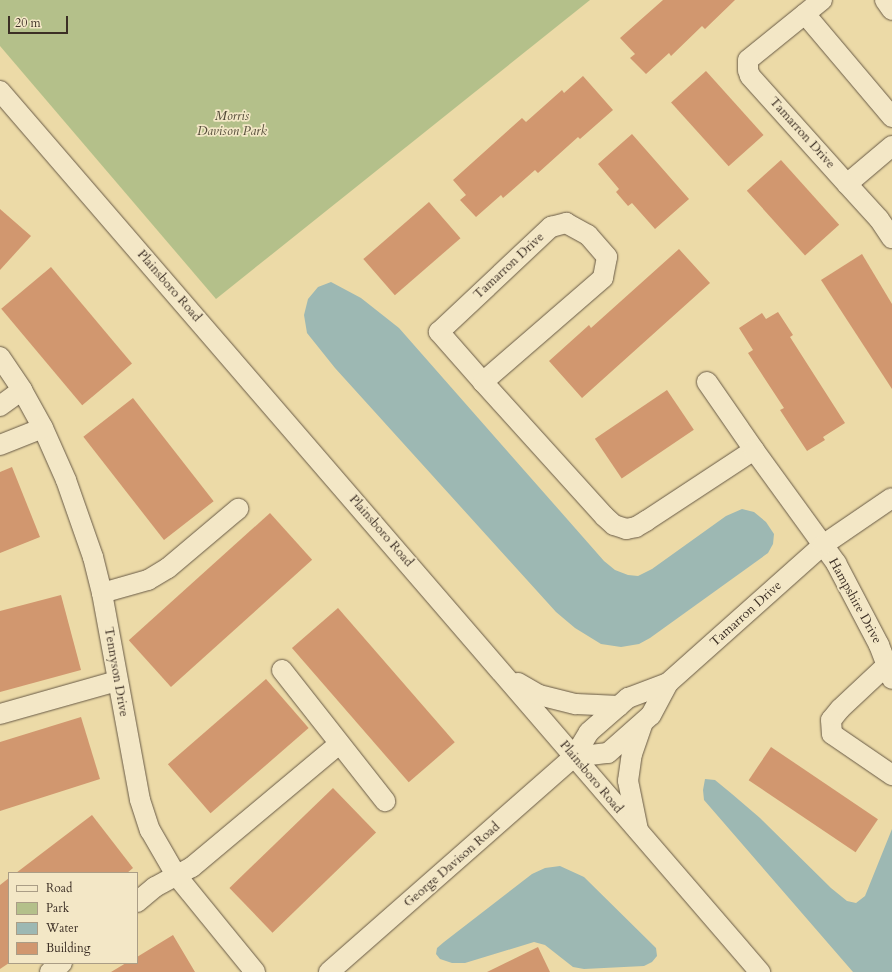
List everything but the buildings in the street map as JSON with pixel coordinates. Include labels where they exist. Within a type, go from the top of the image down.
[{"type":"street","name":"Tamarron Drive","points":[[822,0],[748,60],[748,70],[750,76],[879,219],[892,238]]},
{"type":"street","points":[[885,0],[892,10]]},
{"type":"street","points":[[805,14],[892,117]]},
{"type":"street","name":"Plainsboro Road","points":[[0,91],[760,972]]},
{"type":"street","points":[[847,184],[892,146]]},
{"type":"street","name":"Tamarron Drive","points":[[482,382],[603,278],[607,257],[588,235],[566,223],[551,226],[439,332],[482,382],[604,516],[614,525],[626,529],[636,527],[754,450]]},
{"type":"street","name":"Tennyson Drive","points":[[0,357],[22,390],[43,428],[81,518],[102,593],[140,800],[150,830],[176,875],[255,972]]},
{"type":"street","points":[[707,382],[823,545]]},
{"type":"street","points":[[0,406],[22,390]]},
{"type":"street","points":[[0,445],[43,428]]},
{"type":"street","name":"Tamarron Drive","points":[[574,757],[608,754],[651,715],[668,683],[823,545],[892,498]]},
{"type":"street","points":[[102,593],[148,580],[168,568],[238,509]]},
{"type":"street","name":"Hampshire Drive","points":[[823,545],[836,563],[889,664]]},
{"type":"street","points":[[889,664],[840,709],[831,720],[832,734],[892,775]]},
{"type":"street","points":[[282,670],[385,802]]},
{"type":"street","points":[[507,677],[539,695],[576,704],[619,706]]},
{"type":"street","points":[[0,714],[117,681]]},
{"type":"street","name":"Tamarron Drive","points":[[574,757],[589,732],[628,698],[668,683]]},
{"type":"street","points":[[638,832],[628,782],[632,754],[644,721]]},
{"type":"street","points":[[138,901],[155,887],[192,867],[339,744]]},
{"type":"street","name":"George Davison Road","points":[[330,972],[574,757]]},
{"type":"street","points":[[50,972],[61,964]]},
{"type":"green space","name":"Morris Davison Park","points":[[0,0],[590,0],[216,299],[0,46]]},
{"type":"water","points":[[331,282],[361,298],[399,328],[604,561],[615,570],[628,575],[638,576],[652,569],[726,516],[742,509],[754,512],[766,522],[774,534],[773,544],[768,553],[650,638],[639,644],[621,647],[601,644],[575,628],[556,612],[335,368],[307,333],[304,315],[308,299],[318,287]]},
{"type":"water","points":[[705,779],[715,780],[760,818],[831,888],[847,901],[856,903],[865,896],[892,829],[892,972],[853,972],[704,800],[703,790]]},
{"type":"water","points":[[560,866],[584,877],[656,948],[657,956],[652,962],[644,966],[584,969],[573,967],[545,945],[534,942],[465,963],[452,963],[440,959],[436,954],[437,948],[444,942],[532,874],[545,868]]}]
